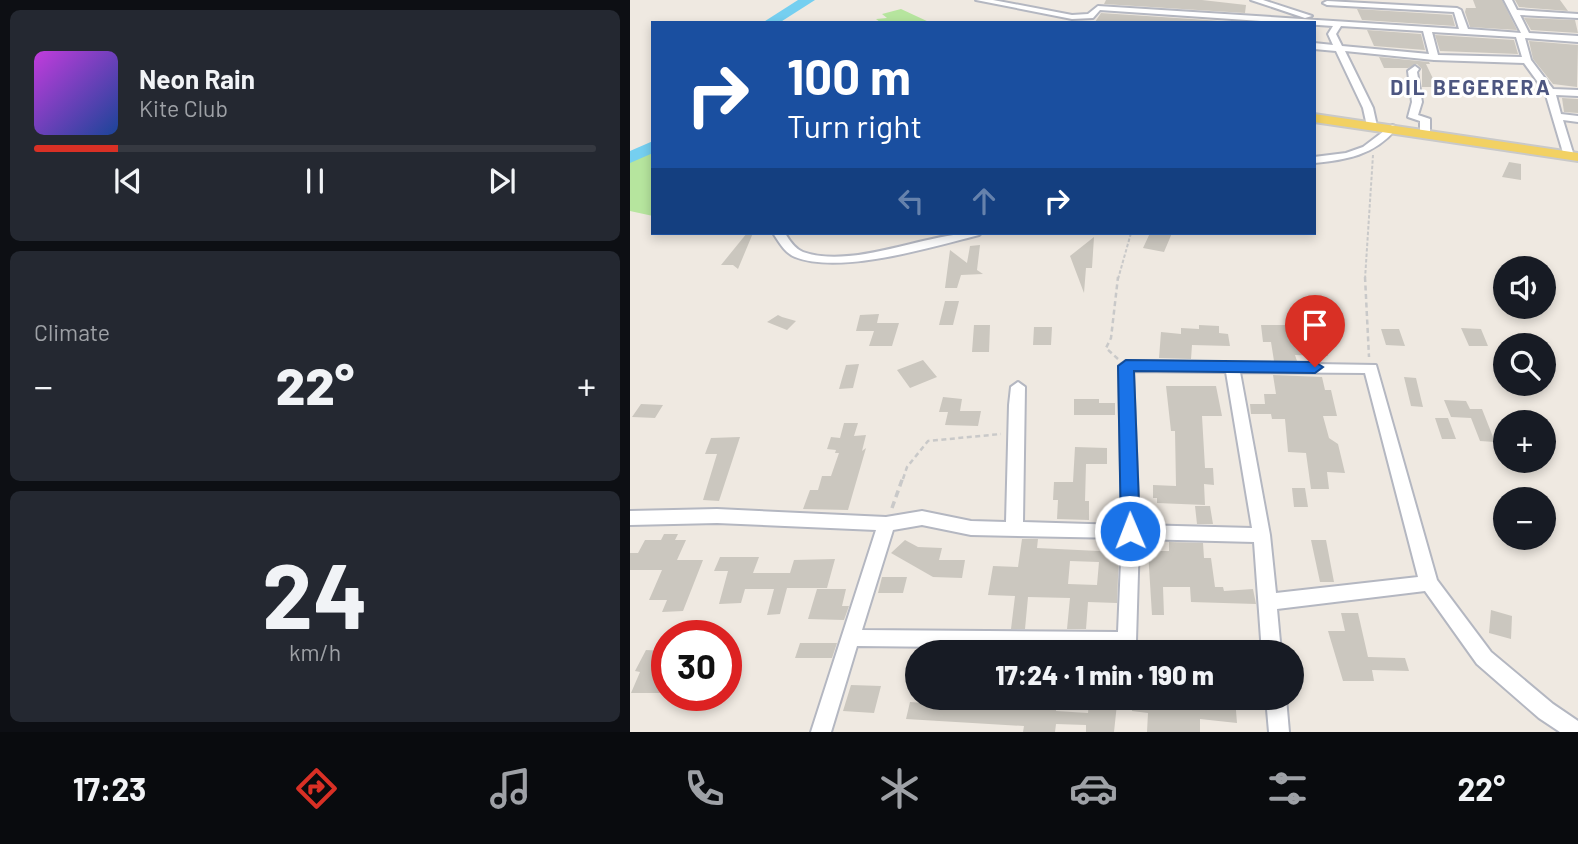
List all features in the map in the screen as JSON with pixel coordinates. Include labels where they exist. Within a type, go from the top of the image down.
[{"type":"main road","points":[[1316,118],[1574,157]]},
{"type":"street","points":[[980,0],[1030,7],[1071,21]]},
{"type":"street","points":[[1255,0],[1304,19]]},
{"type":"street","points":[[1454,0],[1465,33]]},
{"type":"street","points":[[1508,0],[1526,35]]},
{"type":"street","points":[[1304,19],[1329,1],[1457,10]]},
{"type":"street","points":[[1057,16],[1090,16],[1098,8],[1213,19],[1304,19],[1338,24],[1578,40]]},
{"type":"street","points":[[1514,12],[1576,14]]},
{"type":"street","points":[[1338,24],[1332,34],[1368,108],[1372,126]]},
{"type":"street","points":[[1427,30],[1434,57]]},
{"type":"street","points":[[1526,35],[1520,37],[1527,60],[1550,92],[1574,157]]},
{"type":"street","points":[[1316,46],[1434,57],[1527,60]]},
{"type":"street","points":[[1415,69],[1412,71],[1417,102],[1413,117],[1425,119],[1425,133]]},
{"type":"street","points":[[1550,92],[1578,93]]},
{"type":"street","points":[[1559,117],[1578,119]]},
{"type":"street","points":[[1316,160],[1345,157],[1374,148],[1392,128]]},
{"type":"street","points":[[780,235],[785,244],[800,255],[846,259],[965,235]]},
{"type":"street","points":[[851,638],[1127,641],[1130,531],[1126,366],[1371,368],[1429,583],[1484,658],[1546,711],[1577,732]]},
{"type":"street","points":[[1232,367],[1262,535],[1271,640]]},
{"type":"street","points":[[1014,529],[1017,463],[1013,433],[1018,387]]},
{"type":"street","points":[[631,519],[717,516],[886,524],[922,518],[971,528],[1262,535]]},
{"type":"street","points":[[821,732],[886,524]]},
{"type":"street","points":[[1268,602],[1429,583]]},
{"type":"street","points":[[1277,710],[1279,732]]},
{"type":"path","points":[[1371,368],[1364,281],[1366,215],[1374,148]]},
{"type":"path","points":[[1126,366],[1106,348],[1111,338],[1120,264],[1130,235]]},
{"type":"path","points":[[886,524],[907,467],[928,441],[1013,433]]},
{"type":"green space","points":[[901,9],[927,21],[876,19],[887,18],[882,14]]},
{"type":"green space","points":[[651,148],[651,216],[630,211],[630,160]]},
{"type":"building","points":[[1106,0],[1202,0],[1246,5],[1245,13],[1104,4]]},
{"type":"building","points":[[1473,0],[1502,0],[1517,30],[1470,27],[1465,12],[1466,8],[1476,8]]},
{"type":"building","points":[[1515,0],[1560,0],[1568,11],[1519,7]]},
{"type":"building","points":[[1357,9],[1452,15],[1455,26],[1362,20]]},
{"type":"building","points":[[1101,13],[1222,21],[1096,21]]},
{"type":"building","points":[[1524,18],[1575,20],[1578,33],[1531,30]]},
{"type":"building","points":[[1367,30],[1421,34],[1425,50],[1374,46]]},
{"type":"building","points":[[1435,35],[1514,40],[1518,54],[1440,51]]},
{"type":"building","points":[[1529,41],[1578,45],[1577,87],[1553,84],[1533,59]]},
{"type":"building","points":[[1379,57],[1429,62],[1430,64],[1426,64],[1437,87],[1422,87],[1422,69],[1417,64],[1408,68],[1384,68]]},
{"type":"building","points":[[1562,98],[1578,99],[1578,113],[1564,112]]},
{"type":"building","points":[[1509,162],[1521,164],[1521,180],[1502,177]]},
{"type":"building","points":[[745,235],[752,235],[738,269],[733,265],[721,265]]},
{"type":"building","points":[[1149,235],[1171,235],[1164,252],[1143,248]]},
{"type":"building","points":[[1094,237],[1092,268],[1086,268],[1084,293],[1070,256]]},
{"type":"building","points":[[980,245],[977,270],[983,274],[961,275],[957,288],[945,288],[950,250],[967,263],[970,246]]},
{"type":"building","points":[[945,301],[959,301],[953,325],[939,325]]},
{"type":"building","points":[[1295,310],[1316,311],[1328,356],[1295,355],[1297,361],[1274,361],[1271,342],[1263,342],[1261,325],[1313,325]]},
{"type":"building","points":[[879,314],[877,323],[899,323],[892,346],[869,346],[874,331],[856,331],[860,315]]},
{"type":"building","points":[[778,315],[796,321],[787,330],[767,322]]},
{"type":"building","points":[[974,325],[990,325],[989,352],[972,352]]},
{"type":"building","points":[[1199,325],[1219,326],[1219,333],[1228,334],[1230,346],[1192,345],[1191,359],[1159,358],[1161,332],[1181,334],[1181,328],[1199,329]]},
{"type":"building","points":[[1034,327],[1052,327],[1051,345],[1033,345]]},
{"type":"building","points":[[1461,328],[1481,329],[1488,346],[1469,346]]},
{"type":"building","points":[[1381,329],[1399,329],[1405,346],[1386,345]]},
{"type":"building","points":[[923,360],[937,377],[910,388],[897,370]]},
{"type":"building","points":[[859,364],[853,388],[839,389],[846,365]]},
{"type":"building","points":[[1273,375],[1322,377],[1325,390],[1331,390],[1337,416],[1323,416],[1329,438],[1338,444],[1345,473],[1327,472],[1329,489],[1311,489],[1306,453],[1288,452],[1285,419],[1272,419],[1271,414],[1251,414],[1250,404],[1265,404],[1264,394],[1276,394]]},
{"type":"building","points":[[1404,377],[1416,378],[1423,407],[1411,406]]},
{"type":"building","points":[[1166,386],[1216,386],[1222,416],[1202,416],[1205,468],[1213,468],[1214,485],[1204,484],[1205,505],[1157,503],[1157,498],[1153,498],[1153,485],[1176,486],[1175,431],[1171,431]]},
{"type":"building","points":[[943,397],[962,399],[960,411],[981,411],[978,426],[945,425],[948,412],[939,412]]},
{"type":"building","points":[[1074,399],[1099,399],[1099,403],[1115,403],[1115,415],[1074,415]]},
{"type":"building","points":[[1444,400],[1466,401],[1470,409],[1482,409],[1493,442],[1480,441],[1471,418],[1451,417]]},
{"type":"building","points":[[641,404],[663,405],[655,418],[632,417]]},
{"type":"building","points":[[1435,418],[1448,418],[1456,439],[1442,439]]},
{"type":"building","points":[[844,423],[858,423],[854,436],[866,435],[862,451],[866,448],[848,510],[803,509],[810,490],[818,490],[822,476],[831,476],[839,453],[827,449],[831,437],[840,438]]},
{"type":"building","points":[[740,437],[719,501],[703,500],[717,454],[705,454],[711,438]]},
{"type":"building","points":[[1075,447],[1107,448],[1107,464],[1086,464],[1085,501],[1089,501],[1089,520],[1057,519],[1058,500],[1053,500],[1054,482],[1073,482]]},
{"type":"building","points":[[1292,488],[1305,488],[1308,507],[1294,507]]},
{"type":"building","points":[[1195,506],[1210,506],[1213,524],[1197,524]]},
{"type":"building","points":[[664,534],[678,534],[675,540],[686,540],[677,560],[703,560],[683,611],[662,612],[667,600],[649,600],[662,570],[630,570],[630,553],[638,553],[645,540],[661,540]]},
{"type":"building","points":[[1022,539],[1038,539],[1037,548],[1119,552],[1117,603],[1088,602],[1086,629],[1067,629],[1070,598],[1028,597],[1025,629],[1011,629],[1015,596],[988,595],[993,566],[1018,567]],"holes":[[[1070,561],[1099,562],[1097,585],[1068,584]]]},
{"type":"building","points":[[905,540],[918,547],[942,548],[939,560],[965,560],[962,578],[933,577],[891,553]]},
{"type":"building","points":[[1311,540],[1326,540],[1334,582],[1320,582]]},
{"type":"building","points":[[1169,542],[1203,543],[1204,558],[1211,558],[1215,587],[1223,587],[1224,591],[1253,589],[1256,604],[1191,602],[1190,587],[1163,587],[1164,615],[1152,615],[1148,551],[1169,551]]},
{"type":"building","points":[[720,557],[759,557],[753,573],[790,573],[794,560],[835,559],[827,588],[787,588],[780,614],[767,615],[774,589],[745,589],[741,603],[719,604],[728,571],[714,571]]},
{"type":"building","points":[[882,577],[907,577],[903,593],[878,593]]},
{"type":"building","points":[[817,589],[846,589],[842,606],[849,606],[844,620],[808,619]]},
{"type":"building","points":[[1491,610],[1512,616],[1511,639],[1489,633]]},
{"type":"building","points":[[1341,613],[1358,613],[1368,657],[1405,658],[1409,671],[1372,670],[1374,681],[1343,681],[1328,631],[1345,631]]},
{"type":"building","points":[[800,643],[837,643],[832,658],[795,658]]},
{"type":"building","points":[[646,650],[651,650],[651,693],[631,693],[640,672],[635,671]]},
{"type":"building","points":[[851,685],[881,686],[874,713],[843,711]]},
{"type":"building","points":[[908,710],[1056,710],[1088,713],[1088,710],[1116,710],[1114,732],[1086,732],[1086,725],[1056,724],[1055,732],[1023,732],[1024,726],[906,719]]},
{"type":"building","points":[[1236,710],[1237,723],[1200,719],[1200,732],[1147,732],[1148,713],[1132,711]]},
{"type":"waterway","points":[[772,21],[808,0]]},
{"type":"waterway","points":[[630,158],[651,147]]},
{"type":"district","name":"DIL BEGERERA","points":[[1471,88]]},
{"type":"route","points":[[1130,531],[1126,366],[1315,367]]}]
